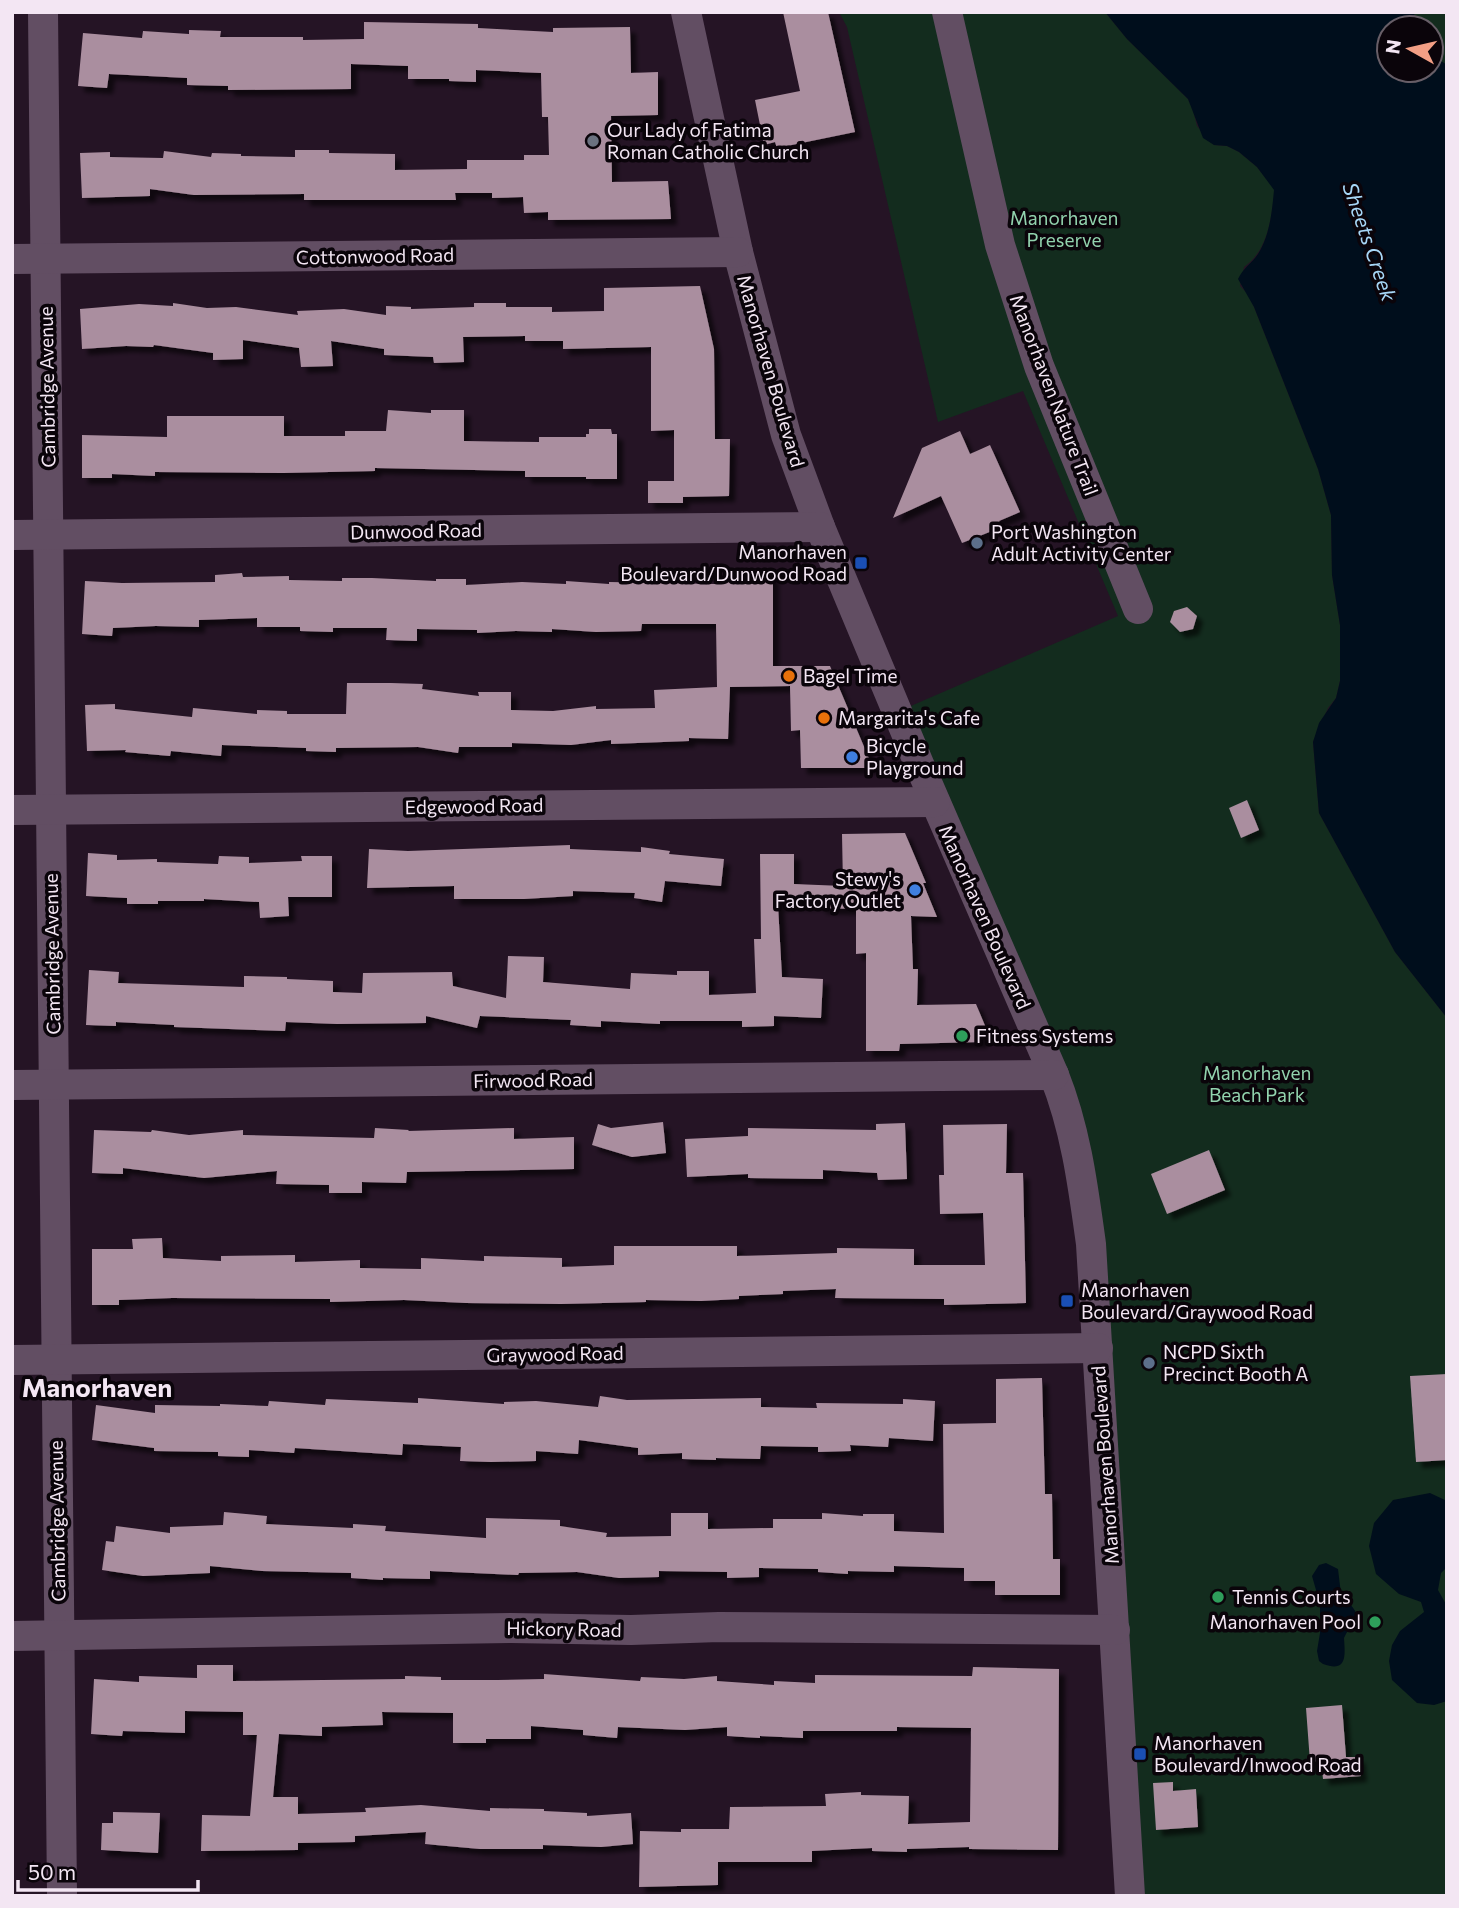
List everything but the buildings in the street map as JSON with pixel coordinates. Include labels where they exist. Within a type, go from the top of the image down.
[{"type":"street","name":"Cambridge Avenue","points":[[43,12],[62,1896]]},
{"type":"street","name":"Manorhaven Boulevard","points":[[686,12],[738,253],[778,409],[820,527],[1069,1112],[1079,1156],[1091,1244],[1130,1896]]},
{"type":"street","name":"Manorhaven Nature Trail","points":[[947,12],[1000,245],[1015,293],[1039,366],[1138,609]]},
{"type":"street","name":"Cottonwood Road","points":[[12,260],[738,253]]},
{"type":"street","name":"Dunwood Road","points":[[12,535],[820,527]]},
{"type":"street","name":"Edgewood Road","points":[[12,810],[935,802]]},
{"type":"street","name":"Firwood Road","points":[[12,1085],[1054,1075]]},
{"type":"street","name":"Graywood Road","points":[[12,1360],[1098,1348]]},
{"type":"street","name":"Hickory Road","points":[[12,1636],[511,1628],[1115,1630]]},
{"type":"green space","name":"Manorhaven Beach Park","points":[[839,12],[1105,12],[1127,39],[1188,99],[1197,126],[1214,145],[1227,146],[1239,152],[1257,167],[1275,190],[1264,242],[1244,267],[1240,286],[1254,307],[1318,469],[1331,515],[1332,575],[1340,625],[1340,681],[1336,698],[1328,708],[1313,742],[1319,813],[1395,952],[1447,1018],[1447,1896],[1130,1896],[1079,1155],[897,712],[1118,616],[1023,391],[938,422],[847,27]]},
{"type":"green space","points":[[1447,12],[1447,65],[1445,14],[1414,14]]},
{"type":"water","name":"Sheets Creek","points":[[1105,12],[1414,12],[1375,14],[1375,84],[1445,84],[1445,64],[1447,65],[1447,1018],[1395,952],[1319,813],[1313,742],[1319,723],[1336,698],[1340,681],[1340,625],[1332,575],[1331,515],[1318,469],[1254,307],[1238,279],[1258,254],[1265,239],[1274,190],[1257,167],[1239,152],[1227,146],[1214,145],[1203,138],[1188,99],[1127,39]]},
{"type":"water","points":[[1430,1493],[1447,1501],[1447,1567],[1441,1573],[1438,1590],[1447,1606],[1447,1701],[1434,1705],[1417,1703],[1392,1680],[1389,1661],[1392,1645],[1400,1631],[1424,1612],[1421,1602],[1399,1594],[1376,1574],[1369,1546],[1374,1523],[1393,1500]]},
{"type":"water","points":[[1326,1563],[1338,1569],[1341,1594],[1356,1616],[1344,1638],[1343,1661],[1337,1666],[1319,1661],[1317,1651],[1320,1604],[1312,1576],[1319,1565]]},
{"type":"place","name":"Our Lady of Fatima Roman Catholic Church","points":[[593,141]]},
{"type":"place","name":"Port Washington Adult Activity Center","points":[[977,543]]},
{"type":"place","name":"Manorhaven Boulevard/Dunwood Road","points":[[861,563]]},
{"type":"place","name":"Bagel Time","points":[[789,676]]},
{"type":"place","name":"Margarita's Cafe","points":[[824,718]]},
{"type":"place","name":"Bicycle Playground","points":[[852,757]]},
{"type":"place","name":"Stewy's Factory Outlet","points":[[915,890]]},
{"type":"place","name":"Fitness Systems","points":[[962,1036]]},
{"type":"place","name":"Manorhaven Boulevard/Graywood Road","points":[[1067,1301]]},
{"type":"place","name":"NCPD Sixth Precinct Booth A","points":[[1149,1363]]},
{"type":"place","name":"Tennis Courts","points":[[1218,1597]]},
{"type":"place","name":"Manorhaven Pool","points":[[1375,1622]]},
{"type":"place","name":"Manorhaven Boulevard/Inwood Road","points":[[1140,1754]]},
{"type":"district","name":"Manorhaven","points":[[97,1388]]},
{"type":"park label","name":"Manorhaven Preserve","points":[[1064,229]]}]
